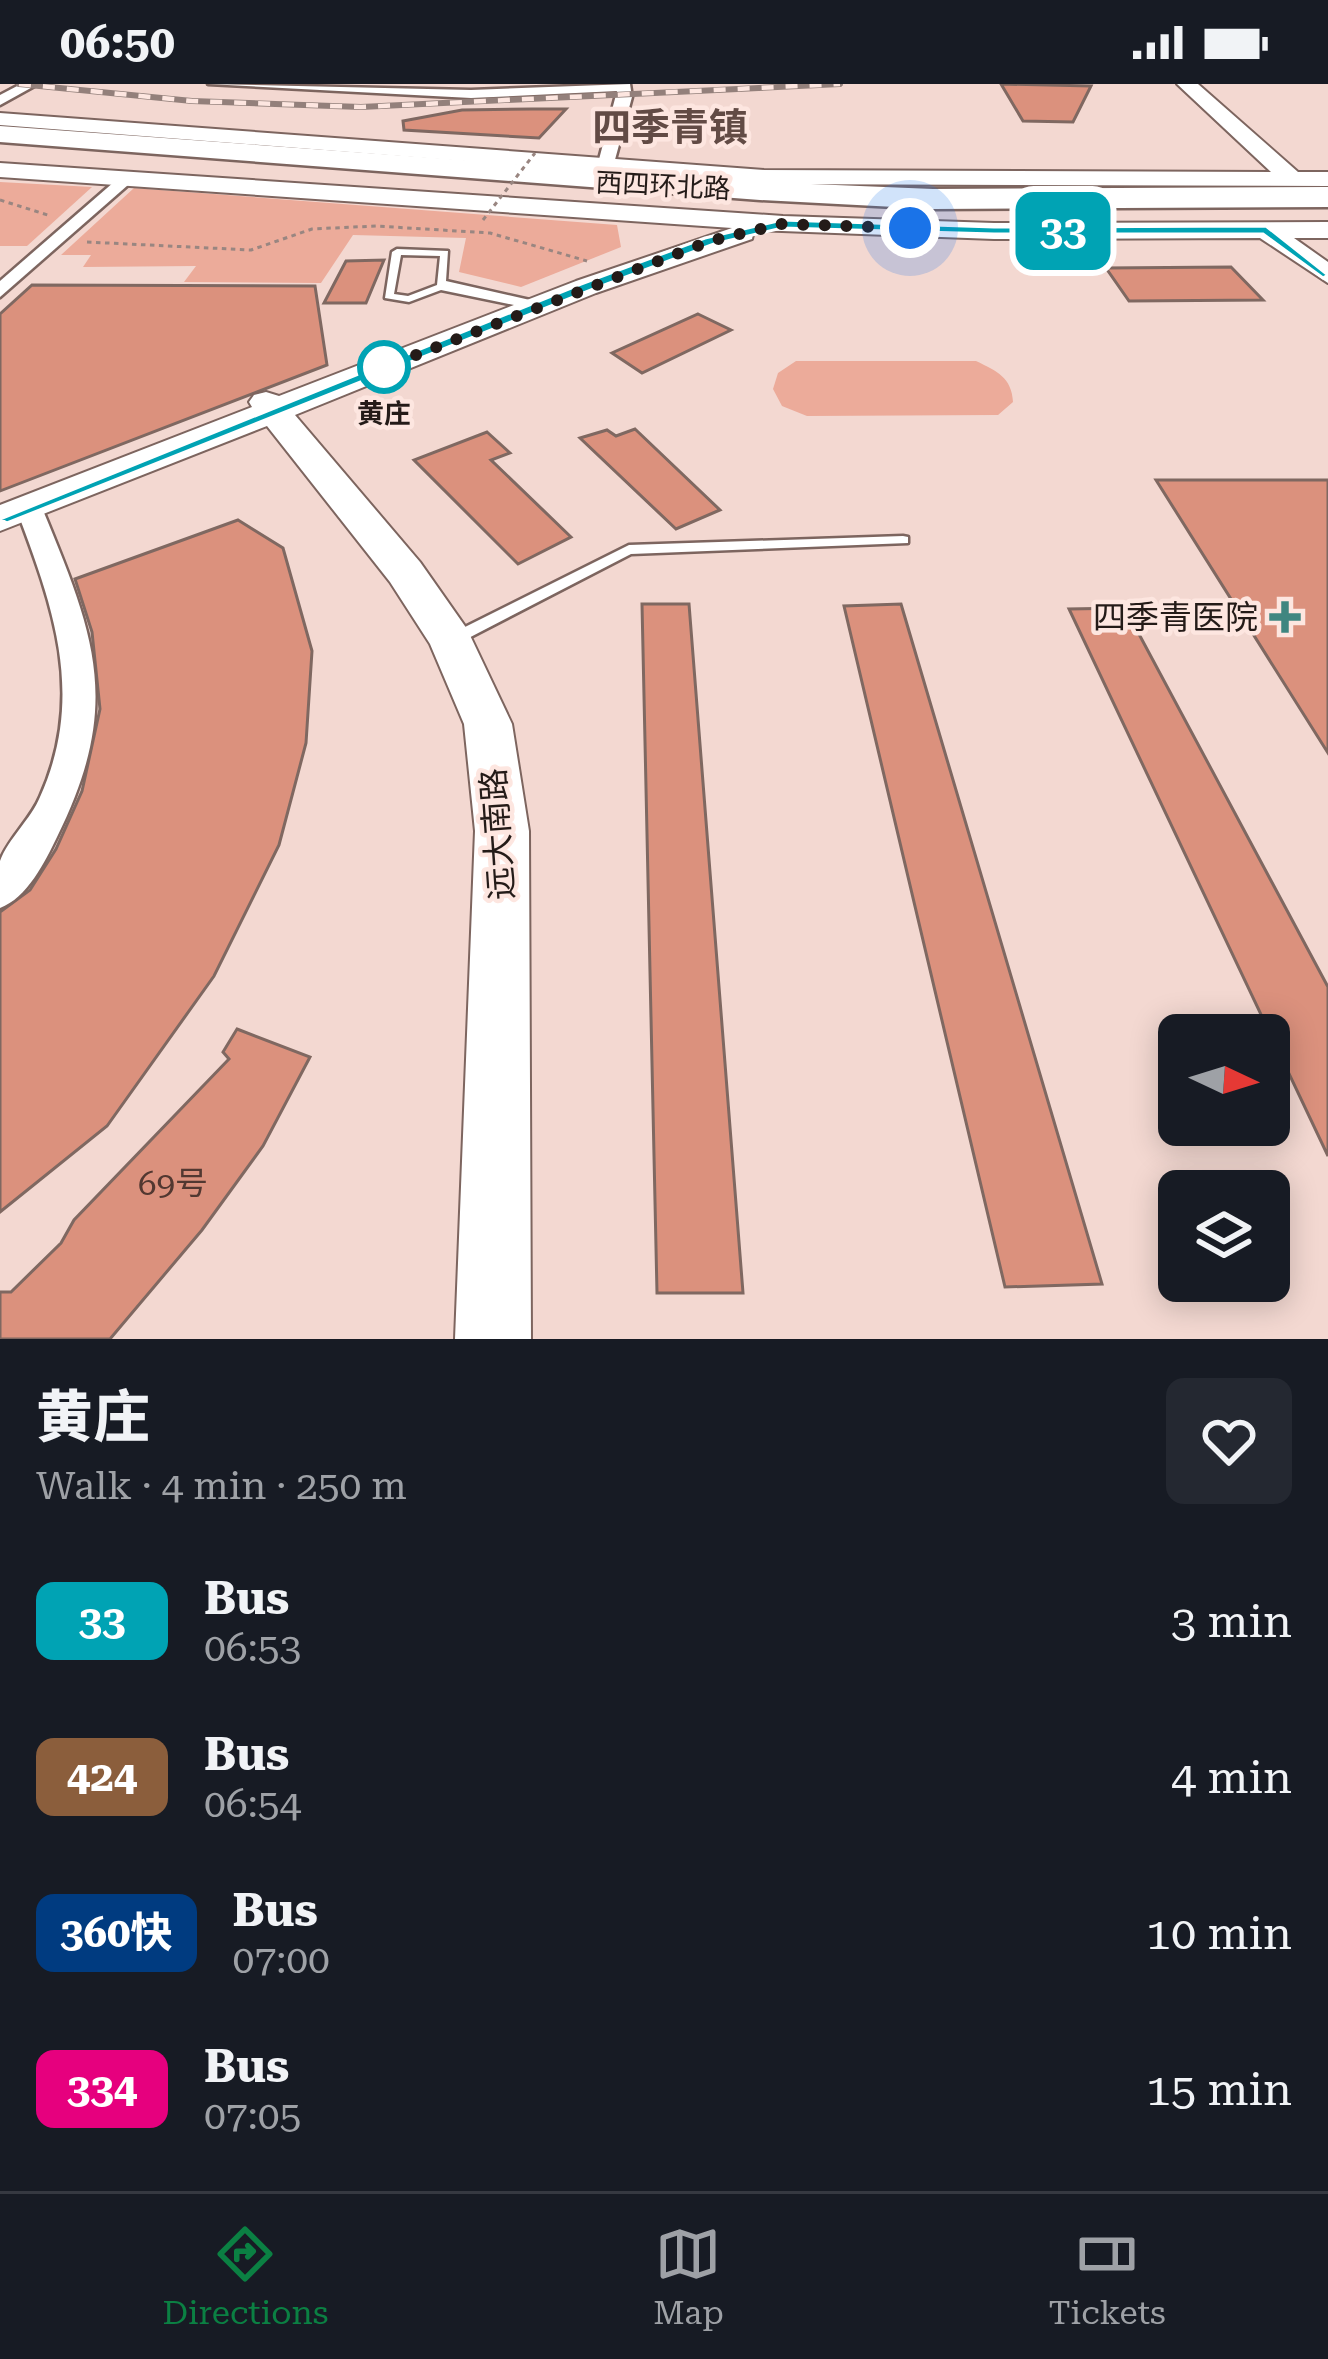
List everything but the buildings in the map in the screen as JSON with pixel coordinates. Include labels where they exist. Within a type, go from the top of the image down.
[{"type":"highway","name":"西四环北路","points":[[2,134],[302,168],[1328,220]]},
{"type":"highway","points":[[302,168],[407,152]]},
{"type":"highway","points":[[302,168],[434,197]]},
{"type":"street","points":[[0,100],[31,84]]},
{"type":"street","points":[[215,84],[471,94],[623,86],[625,97],[605,167]]},
{"type":"street","points":[[1187,84],[1292,178]]},
{"type":"street","name":"西四环北路","points":[[2,134],[920,182],[1328,178]]},
{"type":"street","name":"西四环北路","points":[[0,170],[782,224],[994,231],[1266,230],[1328,220]]},
{"type":"street","points":[[0,291],[128,178]]},
{"type":"street","points":[[0,890],[52,815],[80,730],[82,688],[76,637],[6,514],[623,261],[641,250],[644,231],[619,216]]},
{"type":"street","points":[[269,406],[710,241],[782,224]]},
{"type":"street","points":[[1266,230],[1328,275]]},
{"type":"street","name":"远大南路","points":[[269,406],[405,572],[451,640],[488,724],[502,832],[493,1339]]},
{"type":"lane","points":[[398,252],[445,253],[441,283],[522,301],[440,287],[409,299],[388,296],[398,252]]},
{"type":"lane","points":[[451,640],[629,550],[903,539]]},
{"type":"path","points":[[483,220],[535,153]]},
{"type":"path","points":[[0,200],[48,213],[69,230],[82,231],[89,245],[251,250],[312,229],[376,226],[490,233],[595,263]]},
{"type":"shaded area","points":[[0,182],[92,187],[27,246],[0,246]]},
{"type":"shaded area","points":[[134,188],[617,225],[621,247],[521,287],[459,272],[466,238],[353,235],[321,283],[184,282],[196,266],[83,267],[91,255],[61,255]]},
{"type":"shaded area","points":[[796,361],[976,361],[1002,376],[1013,402],[998,415],[807,416],[782,406],[773,389],[778,373]]},
{"type":"railway","points":[[19,84],[192,101],[361,107],[840,84]]},
{"type":"bus line","name":"33","points":[[0,519],[586,287],[710,241],[782,224],[994,231],[1266,230],[1328,275]]},
{"type":"place","name":"黄庄","points":[[384,367]]},
{"type":"place","name":"四季青医院","points":[[1285,617]]},
{"type":"district","name":"四季青镇","points":[[670,127]]},
{"type":"route","points":[[384,367],[380,369],[710,241],[782,224],[910,228]]}]
